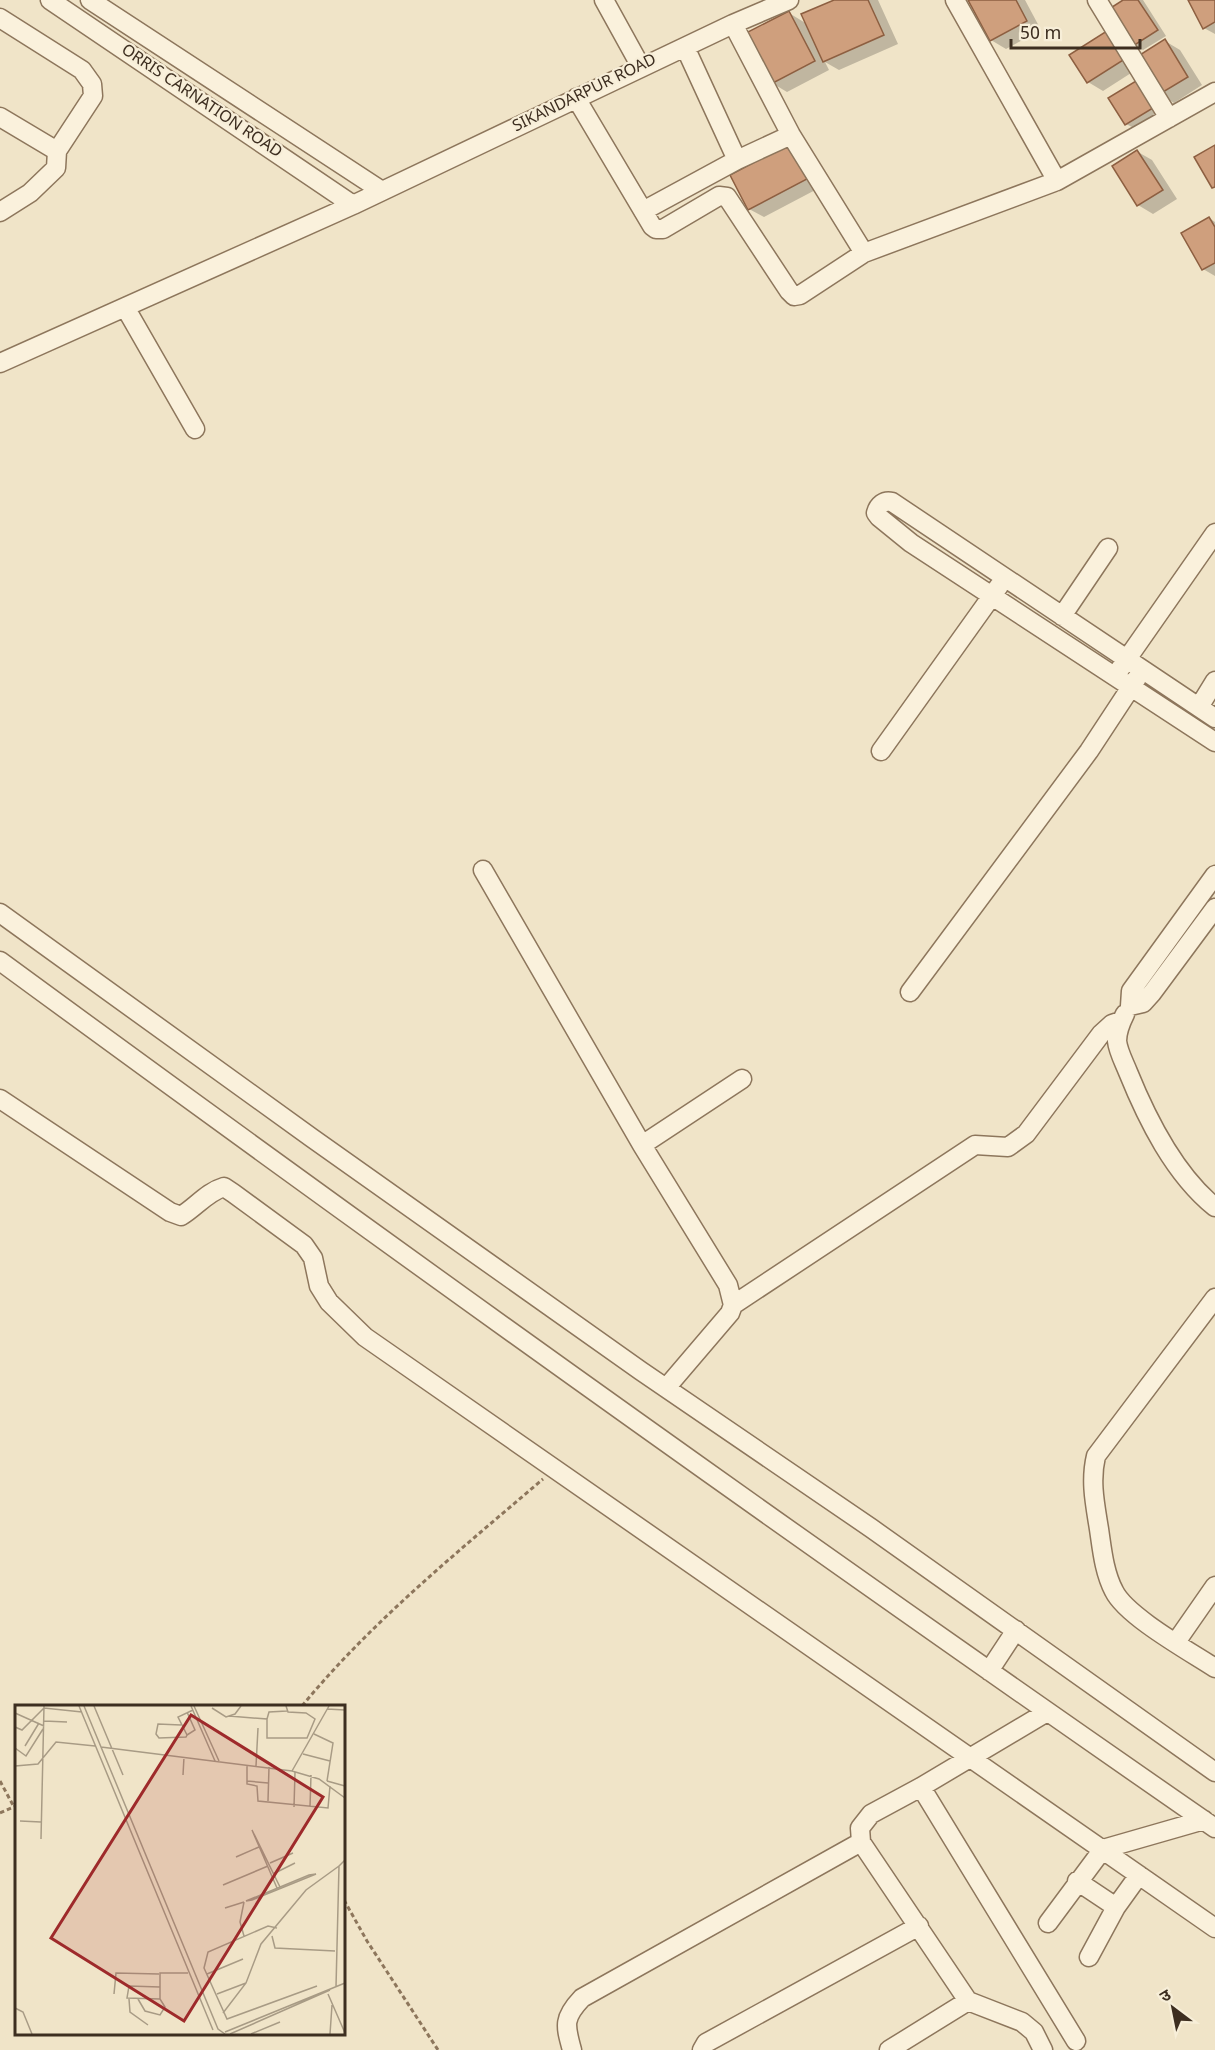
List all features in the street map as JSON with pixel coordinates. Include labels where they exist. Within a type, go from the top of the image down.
[{"type":"street","name":"ORRIS CARNATION ROAD","points":[[50,0],[353,205]]},
{"type":"street","name":"ORRIS CARNATION ROAD","points":[[90,0],[382,191]]},
{"type":"street","points":[[604,0],[641,67]]},
{"type":"street","name":"SIKANDARPUR ROAD","points":[[0,363],[353,205],[641,67],[789,0]]},
{"type":"street","points":[[955,0],[1057,181]]},
{"type":"street","points":[[1097,0],[1169,118]]},
{"type":"street","points":[[0,18],[82,70],[93,84],[93,96],[57,151],[56,168],[30,193],[0,212]]},
{"type":"street","points":[[733,24],[791,135],[864,253]]},
{"type":"street","points":[[685,47],[736,160]]},
{"type":"street","points":[[576,98],[652,226],[656,229],[663,229],[719,196],[727,197],[794,296],[800,295],[864,253],[1057,181],[1215,92]]},
{"type":"street","points":[[0,117],[57,151]]},
{"type":"street","points":[[643,211],[736,160],[791,135]]},
{"type":"street","points":[[125,307],[195,429]]},
{"type":"street","points":[[1215,718],[892,502],[887,500],[878,509],[876,513],[879,518],[911,543],[1215,742]]},
{"type":"street","points":[[910,992],[1089,751],[1123,682],[1126,659],[1215,533]]},
{"type":"street","points":[[1062,616],[1108,549]]},
{"type":"street","points":[[882,751],[1006,577]]},
{"type":"street","points":[[1123,682],[1143,669]]},
{"type":"street","points":[[1199,707],[1215,681]]},
{"type":"street","points":[[483,870],[642,1145],[728,1286],[733,1305],[730,1313],[666,1388]]},
{"type":"street","points":[[1215,875],[1131,991],[1117,1040],[1121,1055],[1158,1134],[1175,1163],[1192,1185],[1215,1207]]},
{"type":"street","points":[[733,1305],[975,1145],[1008,1147],[1026,1134],[1101,1034],[1126,1013],[1143,1003],[1215,908]]},
{"type":"street","points":[[0,913],[312,1138],[666,1388],[880,1534],[1215,1772]]},
{"type":"street","points":[[0,961],[236,1133],[989,1671],[1210,1824]]},
{"type":"street","points":[[642,1145],[742,1079]]},
{"type":"street","points":[[0,1099],[170,1212],[181,1216],[196,1206],[206,1195],[224,1187],[304,1245],[313,1258],[319,1286],[329,1302],[365,1337],[1215,1928]]},
{"type":"street","points":[[1215,1298],[1096,1456],[1093,1470],[1093,1493],[1104,1563],[1114,1592],[1131,1613],[1215,1668]]},
{"type":"street","points":[[1176,1642],[1215,1586]]},
{"type":"street","points":[[989,1671],[1016,1630]]},
{"type":"street","points":[[1043,2050],[1034,2032],[1022,2022],[968,2001],[861,1842],[860,1828],[871,1814],[1047,1712]]},
{"type":"street","points":[[921,1787],[1076,2041]]},
{"type":"street","points":[[1048,1923],[1102,1850],[1210,1824]]},
{"type":"street","points":[[573,2050],[566,2027],[570,2011],[582,1998],[861,1842]]},
{"type":"street","points":[[1089,1957],[1116,1907],[1139,1875]]},
{"type":"street","points":[[1077,1881],[1116,1907]]},
{"type":"street","points":[[702,2050],[706,2043],[918,1926]]},
{"type":"street","points":[[890,2050],[968,2001]]},
{"type":"path","points":[[304,1705],[327,1677],[406,1598],[554,1469]]},
{"type":"path","points":[[0,1781],[15,1806],[0,1813]]},
{"type":"path","points":[[345,1902],[367,1941],[438,2050]]},
{"type":"building","points":[[834,0],[868,0],[884,35],[823,62],[801,14]]},
{"type":"building","points":[[968,0],[1016,0],[1027,21],[990,41]]},
{"type":"building","points":[[1123,0],[1138,0],[1158,30],[1133,46],[1109,9]]},
{"type":"building","points":[[1188,0],[1215,0],[1215,22],[1203,29]]},
{"type":"building","points":[[789,11],[815,61],[771,84],[744,34]]},
{"type":"building","points":[[1110,29],[1128,57],[1087,83],[1069,55]]},
{"type":"building","points":[[1165,39],[1188,77],[1158,95],[1135,58]]},
{"type":"building","points":[[1136,81],[1153,108],[1125,125],[1108,98]]},
{"type":"building","points":[[789,144],[807,179],[748,210],[730,175]]},
{"type":"building","points":[[1215,145],[1215,187],[1212,188],[1194,157]]},
{"type":"building","points":[[1137,150],[1163,190],[1137,206],[1112,166]]},
{"type":"building","points":[[1209,217],[1215,227],[1215,263],[1202,270],[1181,233]]}]
